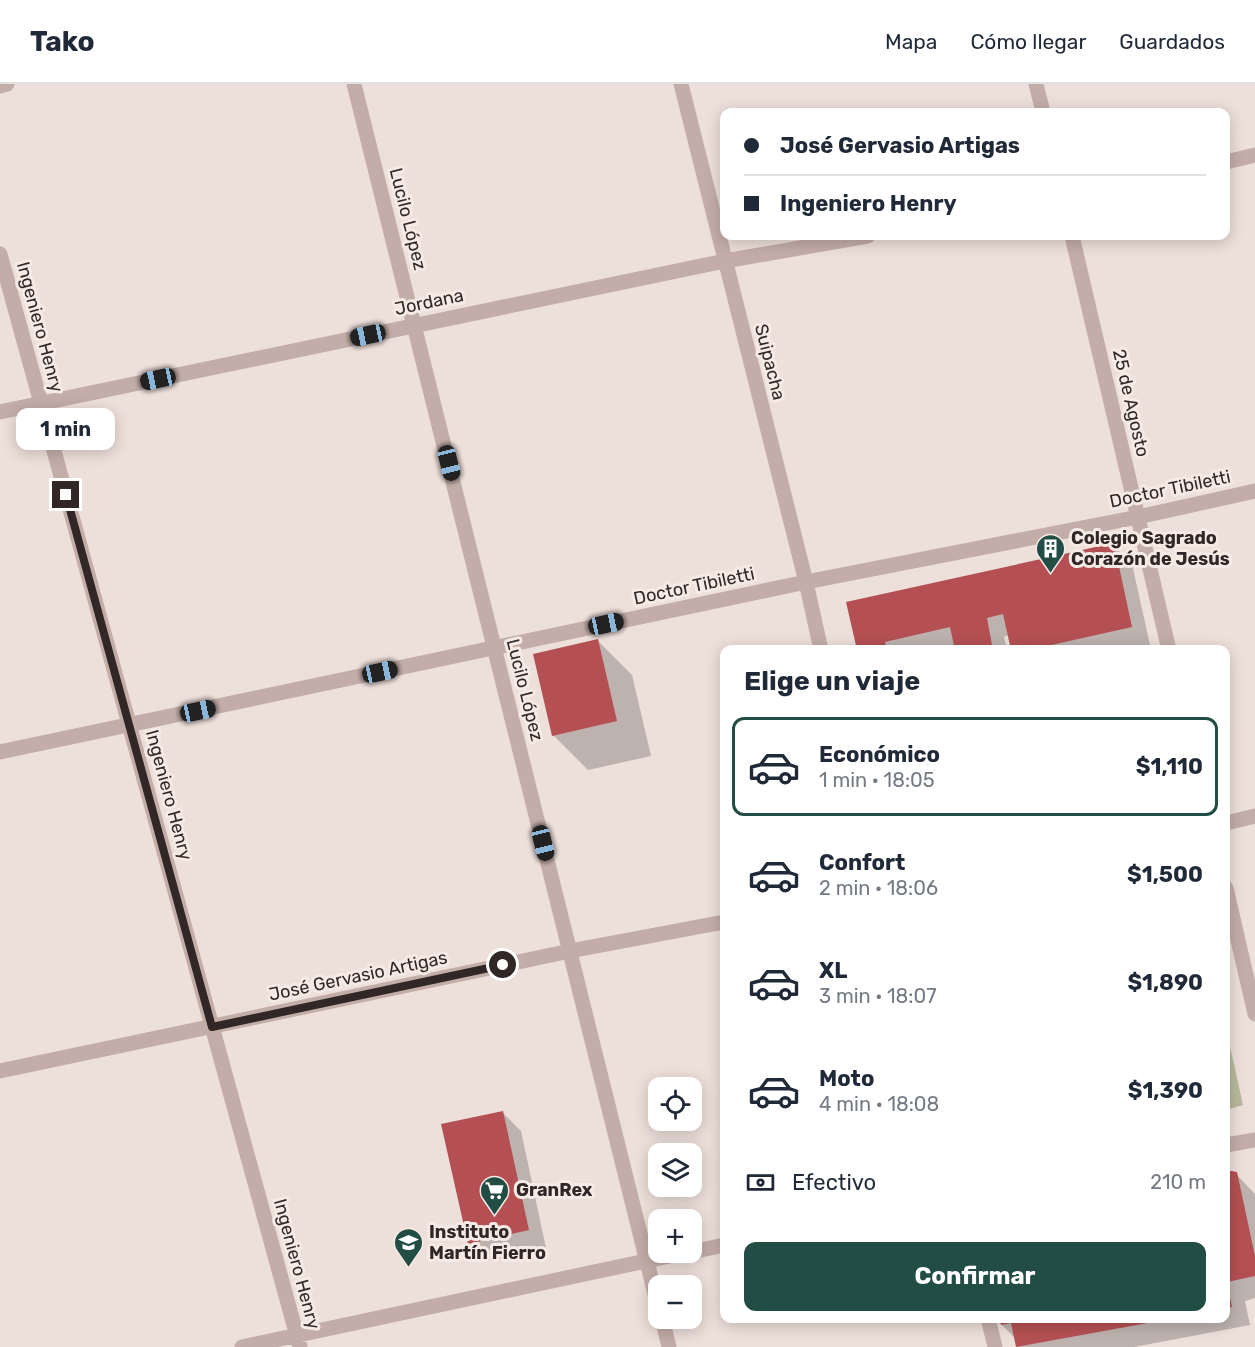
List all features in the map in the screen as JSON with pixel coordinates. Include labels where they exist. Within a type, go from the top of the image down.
[{"type":"street","points":[[0,86],[7,84]]},
{"type":"street","name":"Lucilo López","points":[[354,84],[650,1275]]},
{"type":"street","name":"Suipacha","points":[[681,84],[820,645]]},
{"type":"street","points":[[1036,84],[1042,108]]},
{"type":"street","points":[[1230,161],[1255,155]]},
{"type":"street","name":"Jordana","points":[[0,412],[725,261],[845,240]]},
{"type":"street","name":"25 de Agosto","points":[[1073,240],[1168,645]]},
{"type":"street","name":"Ingeniero Henry","points":[[0,254],[298,1341]]},
{"type":"street","name":"Doctor Tibiletti","points":[[0,752],[806,582],[1138,517],[1255,491]]},
{"type":"street","points":[[1230,822],[1255,816]]},
{"type":"street","points":[[1230,905],[1255,1014]]},
{"type":"street","name":"José Gervasio Artigas","points":[[0,1071],[570,951],[720,923]]},
{"type":"street","points":[[1230,1145],[1255,1140]]},
{"type":"street","points":[[702,1250],[720,1246]]},
{"type":"street","points":[[242,1347],[298,1341],[647,1261]]},
{"type":"street","points":[[989,1323],[995,1347]]},
{"type":"street","points":[[665,1329],[669,1347]]},
{"type":"green space","points":[[1230,1046],[1243,1105],[1230,1109]]},
{"type":"building","name":"Colegio Sagrado Corazón de Jesús","points":[[1114,543],[1132,627],[1051,645],[1010,645],[1003,614],[987,618],[992,645],[954,645],[950,627],[885,642],[886,645],[856,645],[846,602]]},
{"type":"building","points":[[598,639],[617,721],[552,736],[533,654]]},
{"type":"building","points":[[503,1111],[529,1230],[468,1244],[441,1124]]},
{"type":"building","points":[[1230,1171],[1237,1172],[1255,1256],[1255,1276],[1230,1281]]},
{"type":"building","points":[[1011,1323],[1148,1323],[1016,1347]]},
{"type":"place","name":"Colegio Sagrado Corazón de Jesús","points":[[1050,574]]},
{"type":"place","name":"GranRex","points":[[495,1216]]},
{"type":"place","name":"Instituto Martín Fierro","points":[[408,1268]]},
{"type":"route","points":[[66,495],[212,1027],[503,965]]}]
